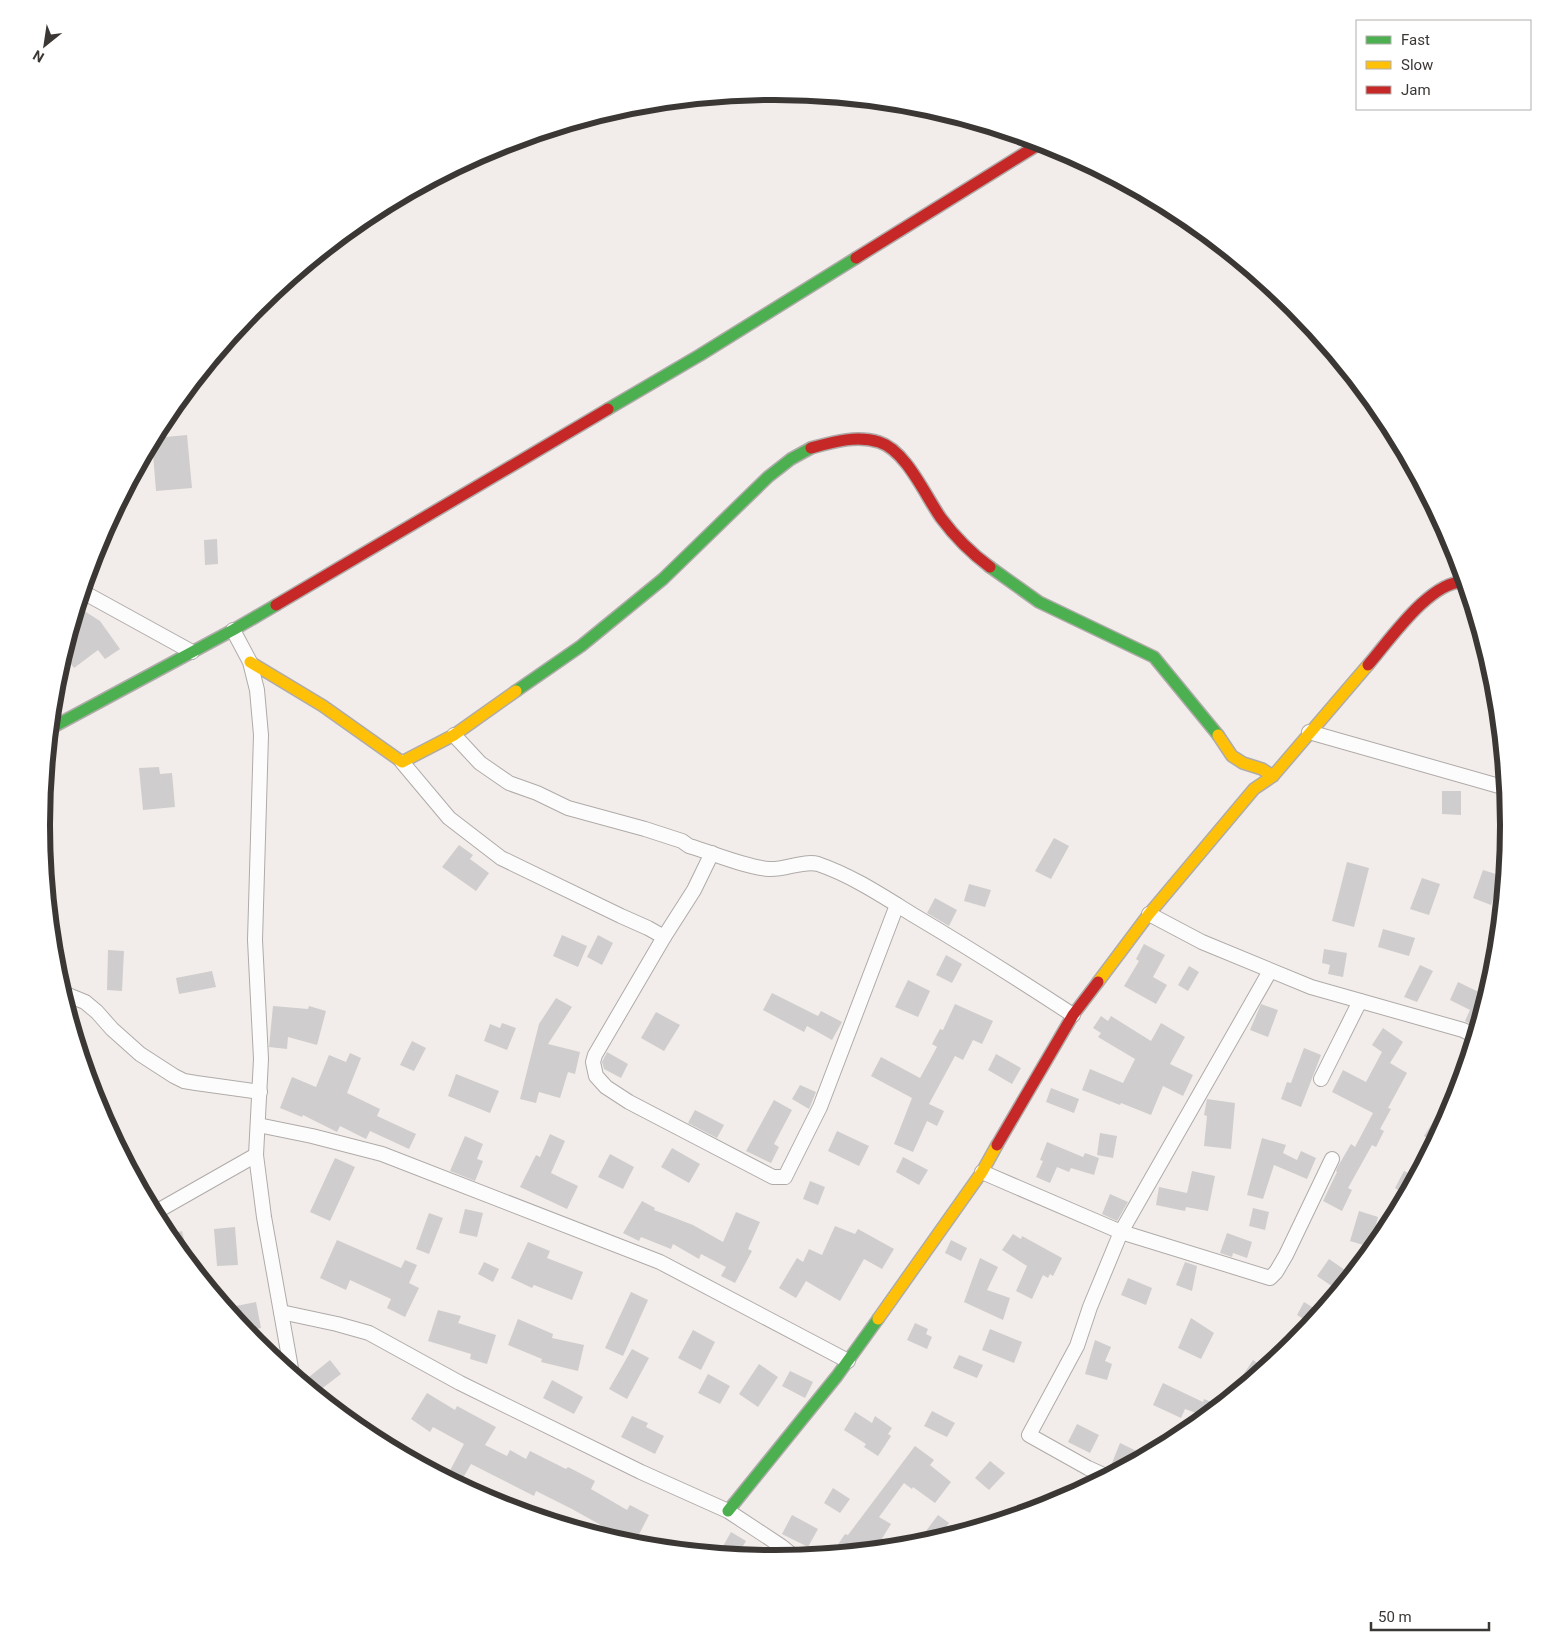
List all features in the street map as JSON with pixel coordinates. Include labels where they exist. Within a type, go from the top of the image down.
[{"type":"street","points":[[57,725],[233,630],[700,355],[1033,148]]},
{"type":"street","points":[[402,762],[454,736],[581,646],[663,579],[768,477],[792,459],[810,448],[840,440],[861,438],[881,442],[896,453],[926,492],[941,518],[971,553],[1039,602],[1154,658],[1211,726],[1232,756],[1273,776]]},
{"type":"street","points":[[728,1511],[848,1361],[982,1172],[1073,1015],[1149,914],[1254,789],[1273,776],[1426,598],[1445,584],[1458,581]]},
{"type":"street","points":[[88,595],[192,652]]},
{"type":"street","points":[[233,630],[250,662],[257,690],[261,736],[256,940],[261,1059],[256,1155],[264,1216],[290,1365]]},
{"type":"street","points":[[250,662],[323,706],[402,762],[448,818],[501,858],[664,937]]},
{"type":"street","points":[[1309,732],[1499,786]]},
{"type":"street","points":[[454,736],[480,763],[509,783],[537,793],[568,808],[646,829],[712,853],[767,869],[814,863],[839,872],[983,956],[1073,1015]]},
{"type":"street","points":[[712,853],[694,890],[664,937],[595,1055],[593,1062],[596,1076],[606,1087],[629,1102],[773,1177],[785,1177],[820,1107],[897,905]]},
{"type":"street","points":[[1149,914],[1202,942],[1311,987],[1470,1033]]},
{"type":"street","points":[[1101,1474],[1029,1435],[1077,1346],[1090,1308],[1121,1232],[1270,971]]},
{"type":"street","points":[[71,996],[85,1002],[140,1054],[179,1078],[196,1083],[260,1092]]},
{"type":"street","points":[[1321,1079],[1360,1001]]},
{"type":"street","points":[[258,1125],[312,1136],[382,1154],[660,1262],[848,1361]]},
{"type":"street","points":[[160,1210],[256,1155]]},
{"type":"street","points":[[982,1172],[1121,1232],[1270,1278],[1276,1272],[1286,1254],[1332,1159]]},
{"type":"street","points":[[280,1312],[369,1333],[460,1383],[641,1472],[728,1511],[787,1551]]},
{"type":"building","points":[[187,435],[192,488],[156,491],[153,453],[163,437]]},
{"type":"building","points":[[217,539],[218,564],[205,565],[204,540]]},
{"type":"building","points":[[84,611],[100,621],[120,649],[105,659],[98,650],[74,668],[69,662]]},
{"type":"building","points":[[159,767],[160,774],[172,773],[175,807],[143,810],[139,768]]},
{"type":"building","points":[[1442,791],[1461,791],[1461,815],[1442,814]]},
{"type":"building","points":[[1054,838],[1069,846],[1051,879],[1035,871]]},
{"type":"building","points":[[459,845],[473,855],[470,859],[489,873],[476,891],[442,867]]},
{"type":"building","points":[[1347,862],[1369,868],[1354,927],[1332,921]]},
{"type":"building","points":[[1483,870],[1499,875],[1498,887],[1491,905],[1473,898]]},
{"type":"building","points":[[1422,878],[1440,884],[1429,915],[1410,909]]},
{"type":"building","points":[[969,884],[991,890],[985,907],[964,901]]},
{"type":"building","points":[[935,898],[957,910],[949,926],[927,913]]},
{"type":"building","points":[[1383,929],[1415,938],[1409,956],[1378,947]]},
{"type":"building","points":[[562,935],[587,946],[578,967],[553,956]]},
{"type":"building","points":[[598,935],[613,943],[602,965],[587,957]]},
{"type":"building","points":[[1144,944],[1165,955],[1153,977],[1167,985],[1156,1004],[1124,986],[1139,961],[1136,959]]},
{"type":"building","points":[[1324,949],[1347,953],[1343,977],[1328,974],[1330,965],[1322,963]]},
{"type":"building","points":[[108,950],[124,951],[122,991],[107,990]]},
{"type":"building","points":[[946,955],[962,964],[952,983],[936,975]]},
{"type":"building","points":[[1420,965],[1433,971],[1417,1002],[1404,997]]},
{"type":"building","points":[[1189,966],[1199,972],[1188,991],[1178,985]]},
{"type":"building","points":[[212,971],[216,987],[179,994],[176,978]]},
{"type":"building","points":[[908,980],[930,991],[918,1017],[895,1007]]},
{"type":"building","points":[[1458,982],[1481,993],[1473,1025],[1465,1021],[1470,1010],[1450,1000]]},
{"type":"building","points":[[772,993],[818,1016],[821,1011],[842,1022],[832,1040],[807,1026],[804,1032],[763,1010]]},
{"type":"building","points":[[556,998],[572,1007],[548,1044],[580,1052],[575,1074],[568,1072],[560,1098],[539,1092],[536,1103],[520,1099],[539,1024]]},
{"type":"building","points":[[955,1004],[993,1021],[982,1044],[973,1040],[963,1060],[955,1056],[929,1104],[944,1111],[937,1126],[927,1121],[913,1152],[894,1144],[912,1098],[871,1076],[881,1057],[920,1078],[937,1047],[932,1044],[940,1029],[943,1030]]},
{"type":"building","points":[[1261,1004],[1278,1010],[1268,1037],[1250,1030]]},
{"type":"building","points":[[273,1006],[308,1009],[309,1006],[326,1011],[317,1045],[288,1037],[287,1049],[269,1047]]},
{"type":"building","points":[[656,1012],[680,1025],[664,1051],[641,1038]]},
{"type":"building","points":[[1101,1016],[1108,1021],[1111,1016],[1151,1041],[1161,1023],[1185,1037],[1170,1064],[1193,1075],[1183,1096],[1163,1086],[1151,1115],[1082,1090],[1090,1069],[1123,1083],[1135,1059],[1098,1037],[1101,1033],[1093,1028]]},
{"type":"building","points":[[502,1023],[516,1028],[507,1050],[484,1041],[490,1024],[500,1028]]},
{"type":"building","points":[[1383,1028],[1403,1042],[1390,1063],[1407,1073],[1388,1108],[1391,1109],[1380,1129],[1384,1131],[1376,1147],[1372,1145],[1348,1188],[1352,1190],[1342,1211],[1323,1201],[1337,1172],[1337,1168],[1351,1144],[1355,1147],[1373,1113],[1332,1092],[1343,1070],[1366,1082],[1382,1052],[1372,1045]]},
{"type":"building","points":[[412,1041],[426,1048],[414,1071],[400,1065]]},
{"type":"building","points":[[1304,1048],[1321,1055],[1301,1107],[1281,1099],[1287,1082],[1291,1083]]},
{"type":"building","points":[[607,1052],[628,1064],[621,1078],[604,1069],[602,1062]]},
{"type":"building","points":[[350,1053],[361,1058],[347,1093],[380,1109],[377,1116],[416,1134],[409,1149],[370,1131],[366,1139],[340,1126],[337,1132],[303,1115],[302,1117],[280,1108],[292,1077],[316,1087],[329,1055],[346,1062]]},
{"type":"building","points":[[996,1054],[1021,1068],[1012,1084],[988,1070]]},
{"type":"building","points":[[456,1074],[499,1091],[490,1113],[448,1096]]},
{"type":"building","points":[[800,1085],[816,1092],[809,1109],[792,1099]]},
{"type":"building","points":[[1051,1088],[1079,1099],[1074,1113],[1046,1102]]},
{"type":"building","points":[[1207,1099],[1235,1103],[1231,1149],[1204,1146],[1207,1116],[1204,1115]]},
{"type":"building","points":[[774,1100],[792,1110],[774,1144],[779,1147],[771,1163],[746,1151]]},
{"type":"building","points":[[1447,1100],[1429,1139],[1424,1136]]},
{"type":"building","points":[[695,1110],[724,1125],[717,1138],[688,1123]]},
{"type":"building","points":[[837,1131],[869,1146],[859,1166],[828,1151]]},
{"type":"building","points":[[1100,1133],[1117,1136],[1113,1158],[1097,1155]]},
{"type":"building","points":[[550,1134],[565,1141],[551,1173],[578,1186],[567,1209],[520,1187],[536,1155],[540,1157]]},
{"type":"building","points":[[465,1136],[483,1144],[477,1159],[483,1161],[475,1181],[450,1171]]},
{"type":"building","points":[[1262,1138],[1286,1145],[1283,1153],[1297,1160],[1301,1151],[1316,1158],[1307,1179],[1274,1165],[1263,1199],[1247,1195]]},
{"type":"building","points":[[1047,1142],[1083,1157],[1085,1153],[1099,1158],[1094,1175],[1071,1168],[1069,1172],[1057,1167],[1050,1183],[1036,1177],[1043,1161],[1040,1160]]},
{"type":"building","points":[[672,1148],[700,1164],[689,1183],[661,1167]]},
{"type":"building","points":[[610,1154],[634,1167],[623,1189],[598,1177]]},
{"type":"building","points":[[903,1157],[928,1170],[919,1185],[896,1172]]},
{"type":"building","points":[[335,1158],[355,1167],[330,1221],[310,1212]]},
{"type":"building","points":[[1192,1171],[1215,1176],[1208,1211],[1186,1207],[1185,1211],[1156,1205],[1159,1187],[1187,1193]]},
{"type":"building","points":[[1404,1171],[1411,1175],[1402,1192],[1395,1188]]},
{"type":"building","points":[[810,1181],[825,1187],[818,1205],[803,1199]]},
{"type":"building","points":[[1110,1194],[1128,1202],[1117,1221],[1102,1214]]},
{"type":"building","points":[[642,1201],[655,1208],[654,1210],[693,1225],[723,1242],[736,1212],[760,1222],[748,1249],[752,1251],[735,1283],[721,1276],[726,1267],[701,1254],[699,1259],[673,1244],[671,1249],[641,1237],[639,1241],[623,1233]]},
{"type":"building","points":[[1253,1208],[1269,1212],[1265,1230],[1249,1226]]},
{"type":"building","points":[[465,1209],[483,1213],[477,1237],[459,1233]]},
{"type":"building","points":[[1359,1211],[1378,1217],[1372,1238],[1367,1246],[1350,1241]]},
{"type":"building","points":[[429,1213],[443,1218],[429,1254],[416,1249]]},
{"type":"building","points":[[835,1226],[855,1234],[858,1229],[894,1249],[882,1269],[864,1259],[840,1301],[806,1281],[796,1298],[779,1288],[797,1258],[803,1262],[809,1249],[822,1255]]},
{"type":"building","points":[[235,1227],[238,1265],[217,1266],[214,1229]]},
{"type":"building","points":[[182,1231],[186,1249],[175,1233]]},
{"type":"building","points":[[1227,1233],[1252,1242],[1247,1258],[1233,1253],[1232,1257],[1220,1253]]},
{"type":"building","points":[[1013,1234],[1021,1239],[1022,1236],[1062,1258],[1053,1276],[1050,1274],[1048,1278],[1043,1275],[1032,1299],[1016,1291],[1027,1266],[1002,1250]]},
{"type":"building","points":[[337,1240],[401,1268],[405,1260],[417,1265],[409,1283],[419,1288],[405,1317],[387,1308],[391,1299],[350,1280],[346,1290],[320,1278]]},
{"type":"building","points":[[951,1240],[967,1248],[961,1261],[945,1253]]},
{"type":"building","points":[[528,1242],[550,1251],[547,1258],[583,1272],[572,1300],[534,1285],[532,1288],[511,1278]]},
{"type":"building","points":[[980,1258],[998,1267],[987,1290],[1010,1298],[1003,1320],[964,1302]]},
{"type":"building","points":[[1329,1259],[1348,1272],[1334,1288],[1317,1276]]},
{"type":"building","points":[[484,1262],[499,1269],[493,1282],[478,1274]]},
{"type":"building","points":[[1185,1262],[1197,1266],[1192,1291],[1176,1285]]},
{"type":"building","points":[[1128,1278],[1152,1288],[1146,1305],[1121,1295]]},
{"type":"building","points":[[631,1292],[648,1300],[623,1356],[605,1348]]},
{"type":"building","points":[[256,1302],[261,1328],[253,1329],[232,1307]]},
{"type":"building","points":[[1304,1302],[1316,1309],[1306,1320],[1297,1315]]},
{"type":"building","points":[[438,1310],[461,1316],[458,1323],[496,1335],[487,1364],[470,1359],[471,1354],[428,1341]]},
{"type":"building","points":[[1191,1318],[1214,1333],[1201,1359],[1178,1348]]},
{"type":"building","points":[[518,1319],[553,1334],[552,1338],[584,1345],[578,1371],[541,1362],[542,1359],[508,1345]]},
{"type":"building","points":[[915,1323],[928,1329],[926,1334],[932,1337],[927,1349],[907,1340]]},
{"type":"building","points":[[990,1329],[1022,1342],[1014,1363],[982,1350]]},
{"type":"building","points":[[693,1330],[715,1342],[701,1370],[678,1358]]},
{"type":"building","points":[[1095,1340],[1111,1347],[1105,1361],[1112,1364],[1107,1380],[1085,1374]]},
{"type":"building","points":[[632,1349],[649,1358],[627,1399],[609,1389]]},
{"type":"building","points":[[959,1355],[983,1365],[977,1378],[953,1368]]},
{"type":"building","points":[[330,1360],[341,1374],[320,1390],[309,1377]]},
{"type":"building","points":[[1253,1360],[1260,1365],[1254,1371],[1235,1387]]},
{"type":"building","points":[[759,1364],[778,1377],[758,1407],[739,1394]]},
{"type":"building","points":[[790,1371],[813,1382],[805,1398],[782,1386]]},
{"type":"building","points":[[708,1374],[730,1386],[720,1404],[698,1393]]},
{"type":"building","points":[[552,1380],[583,1397],[574,1414],[543,1398]]},
{"type":"building","points":[[1163,1383],[1203,1402],[1204,1399],[1215,1403],[1200,1414],[1185,1409],[1181,1418],[1153,1405]]},
{"type":"building","points":[[427,1393],[455,1410],[457,1406],[496,1427],[485,1445],[507,1456],[510,1450],[526,1459],[530,1451],[566,1469],[568,1467],[595,1481],[591,1489],[627,1510],[630,1505],[649,1515],[637,1538],[634,1538],[615,1533],[536,1491],[534,1496],[471,1464],[462,1480],[448,1473],[464,1444],[433,1427],[430,1432],[411,1419]]},
{"type":"building","points":[[932,1411],[955,1423],[947,1437],[924,1426]]},
{"type":"building","points":[[855,1412],[872,1423],[875,1416],[892,1428],[888,1434],[891,1436],[878,1456],[864,1447],[866,1444],[844,1430]]},
{"type":"building","points":[[632,1416],[648,1423],[646,1427],[664,1436],[655,1454],[621,1437]]},
{"type":"building","points":[[1077,1424],[1099,1435],[1090,1453],[1068,1442]]},
{"type":"building","points":[[1120,1443],[1140,1453],[1117,1465],[1112,1463]]},
{"type":"building","points":[[915,1446],[934,1460],[930,1465],[951,1482],[935,1503],[913,1487],[912,1489],[904,1483],[879,1517],[891,1524],[879,1544],[835,1549],[845,1534],[848,1535]]},
{"type":"building","points":[[990,1461],[1005,1473],[989,1490],[975,1478]]},
{"type":"building","points":[[833,1488],[850,1499],[840,1513],[824,1503]]},
{"type":"building","points":[[792,1515],[818,1529],[808,1547],[782,1534]]},
{"type":"building","points":[[938,1515],[949,1523],[943,1532],[923,1535]]},
{"type":"building","points":[[731,1532],[746,1541],[740,1550],[721,1549]]},
{"type":"traffic: fast","points":[[608,409],[700,355],[856,258]]},
{"type":"traffic: fast","points":[[516,691],[581,646],[663,579],[768,477],[791,459],[811,448]]},
{"type":"traffic: fast","points":[[990,567],[1039,602],[1154,657],[1218,735]]},
{"type":"traffic: fast","points":[[57,725],[276,605]]},
{"type":"traffic: fast","points":[[728,1511],[837,1376],[878,1319]]},
{"type":"traffic: slow","points":[[250,662],[323,706],[402,762],[454,735],[516,691]]},
{"type":"traffic: slow","points":[[1098,982],[1149,914],[1254,789],[1273,776],[1368,665]]},
{"type":"traffic: slow","points":[[1218,735],[1232,756],[1273,776]]},
{"type":"traffic: slow","points":[[878,1319],[982,1172],[997,1145]]},
{"type":"traffic: jam","points":[[856,258],[1033,148]]},
{"type":"traffic: jam","points":[[276,605],[608,409]]},
{"type":"traffic: jam","points":[[811,448],[853,439],[870,440],[889,447],[907,464],[952,532],[990,567]]},
{"type":"traffic: jam","points":[[1368,665],[1399,627],[1425,601],[1438,590],[1458,583]]},
{"type":"traffic: jam","points":[[997,1145],[1073,1015],[1098,982]]}]
